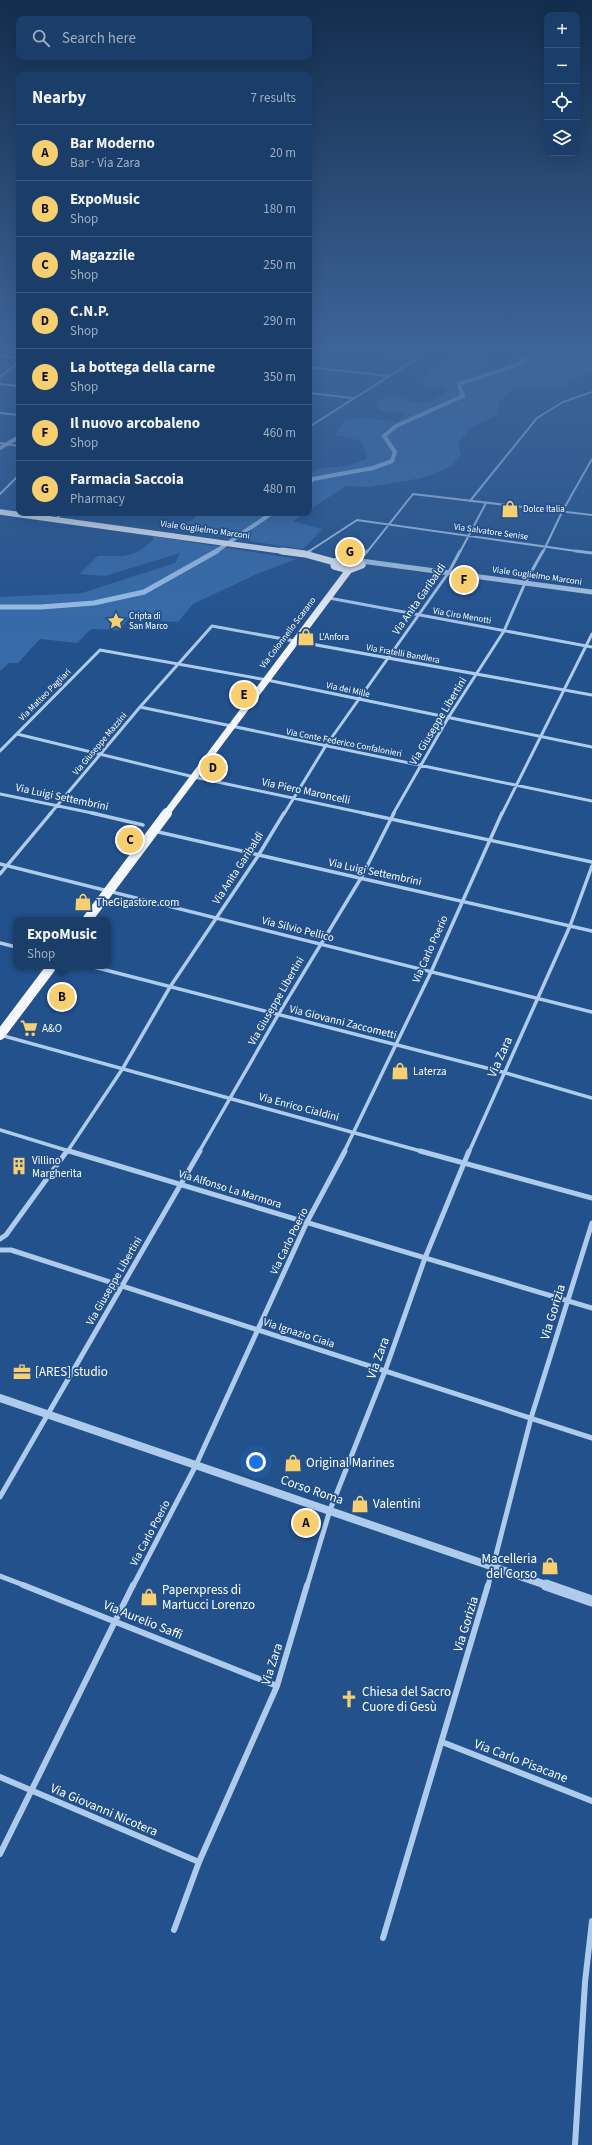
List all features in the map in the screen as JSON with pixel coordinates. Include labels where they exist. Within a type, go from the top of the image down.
[{"type":"main road","name":"Viale Guglielmo Marconi","points":[[0,512],[16,514]]},
{"type":"main road","name":"Viale Guglielmo Marconi","points":[[32,516],[305,554],[334,562],[348,557],[359,560]]},
{"type":"main road","points":[[349,570],[358,569],[362,565],[359,560]]},
{"type":"main road","name":"Viale Guglielmo Marconi","points":[[334,562],[334,566],[349,570]]},
{"type":"main road","name":"Via Colonnello Scarano","points":[[89,917],[349,570]]},
{"type":"main road","points":[[0,1035],[50,969]]},
{"type":"street","points":[[470,501],[514,447]]},
{"type":"street","name":"Via Giuseppe Libertini","points":[[0,1497],[278,1015],[320,943],[361,878],[390,818],[422,766],[448,718],[504,631],[525,583],[592,459]]},
{"type":"street","points":[[0,494],[16,479]]},
{"type":"street","points":[[359,560],[412,494],[592,515]]},
{"type":"street","name":"Via Anita Garibaldi","points":[[0,1239],[6,1236],[68,1150],[123,1068],[170,988],[258,856],[325,747],[449,572],[486,503]]},
{"type":"street","points":[[56,519],[59,516]]},
{"type":"street","name":"Via Salvatore Senise","points":[[305,554],[357,520],[592,552]]},
{"type":"street","name":"Viale Guglielmo Marconi","points":[[359,560],[592,592]]},
{"type":"street","name":"Via Ciro Menotti","points":[[329,598],[419,616],[592,647]]},
{"type":"street","name":"Via Fratelli Bandiera","points":[[212,626],[592,695]]},
{"type":"street","name":"Via Giuseppe Mazzini","points":[[0,874],[140,707],[212,626]]},
{"type":"street","name":"Via Carlo Poerio","points":[[0,1854],[115,1620],[196,1465],[307,1222],[355,1132],[431,972],[515,785],[539,736],[565,690],[592,634]]},
{"type":"street","name":"Via dei Mille","points":[[100,650],[267,680],[592,747]]},
{"type":"street","name":"Via Matteo Pagliari","points":[[0,751],[100,650]]},
{"type":"street","name":"Via Conte Federico Confalonieri","points":[[140,707],[325,747],[592,801]]},
{"type":"street","name":"Via Piero Maroncelli","points":[[17,734],[102,753],[194,777],[592,862]]},
{"type":"street","name":"Via Luigi Settembrini","points":[[0,794],[58,804],[143,825]]},
{"type":"street","name":"Via Luigi Settembrini","points":[[154,830],[258,856],[592,931]]},
{"type":"street","name":"Via Silvio Pellico","points":[[0,864],[592,1012]]},
{"type":"street","name":"Via Zara","points":[[174,1930],[199,1862],[277,1686],[330,1510],[385,1371],[425,1258],[464,1162],[506,1073],[570,926],[592,866]]},
{"type":"street","points":[[0,943],[13,946]]},
{"type":"street","name":"Via Giovanni Zaccometti","points":[[101,969],[170,988],[506,1073],[592,1098]]},
{"type":"street","name":"Via Enrico Cialdini","points":[[0,1035],[592,1198]]},
{"type":"street","name":"Via Alfonso La Marmora","points":[[0,1130],[592,1308]]},
{"type":"street","name":"Via Gorizia","points":[[383,1938],[494,1566],[531,1418],[592,1223]]},
{"type":"street","name":"Via Ignazio Ciaia","points":[[0,1250],[11,1250],[592,1438]]},
{"type":"street","name":"Corso Roma","points":[[0,1398],[494,1566],[592,1601]]},
{"type":"street","name":"Via Aurelio Saffi","points":[[0,1576],[115,1620],[277,1686]]},
{"type":"street","name":"Via Carlo Pisacane","points":[[442,1742],[592,1801]]},
{"type":"street","name":"Via Giovanni Nicotera","points":[[0,1777],[199,1862]]},
{"type":"street","points":[[576,2145],[585,1982],[592,1921]]},
{"type":"shaded area","points":[[364,447],[459,447],[461,456],[450,467],[422,478],[369,487],[346,486],[312,508],[312,472],[320,468],[346,466],[367,459],[366,451]]},
{"type":"shaded area","points":[[197,516],[300,516],[293,521],[322,529],[303,549],[161,528],[191,521]]},
{"type":"shaded area","points":[[152,536],[296,559],[257,574],[193,604],[178,622],[128,619],[119,630],[91,629],[77,643],[40,639],[18,663],[9,663],[0,671],[0,597],[82,593],[175,563],[180,553],[105,576],[79,574],[98,556],[122,556],[134,553],[154,539]]},
{"type":"waterway","points":[[312,480],[373,468],[392,461],[395,452],[392,447]]},
{"type":"waterway","points":[[215,552],[268,516]]},
{"type":"waterway","points":[[0,607],[41,607],[94,603],[144,592],[217,551]]},
{"type":"place","name":"Dolce Italia","points":[[510,509]]},
{"type":"place","name":"Farmacia Saccoia","points":[[350,552]]},
{"type":"place","name":"Il nuovo arcobaleno","points":[[464,580]]},
{"type":"place","name":"Cripta di San Marco","points":[[116,621]]},
{"type":"place","name":"L'Anfora","points":[[306,637]]},
{"type":"place","name":"La bottega della carne","points":[[244,695]]},
{"type":"place","name":"C.N.P.","points":[[213,768]]},
{"type":"place","name":"Magazzile","points":[[130,840]]},
{"type":"place","name":"TheGigastore.com","points":[[83,902]]},
{"type":"place","name":"ExpoMusic","points":[[62,997]]},
{"type":"place","name":"A&O","points":[[29,1028]]},
{"type":"place","name":"Laterza","points":[[400,1071]]},
{"type":"place","name":"Villino Margherita","points":[[19,1166]]},
{"type":"place","name":"[ARES] studio","points":[[22,1372]]},
{"type":"place","name":"Original Marines","points":[[293,1463]]},
{"type":"place","name":"Valentini","points":[[360,1504]]},
{"type":"place","name":"Bar Moderno","points":[[306,1523]]},
{"type":"place","name":"Macelleria del Corso","points":[[550,1566]]},
{"type":"place","name":"Paperxpress di Martucci Lorenzo","points":[[149,1597]]},
{"type":"place","name":"Chiesa del Sacro Cuore di Gesù","points":[[349,1699]]}]
